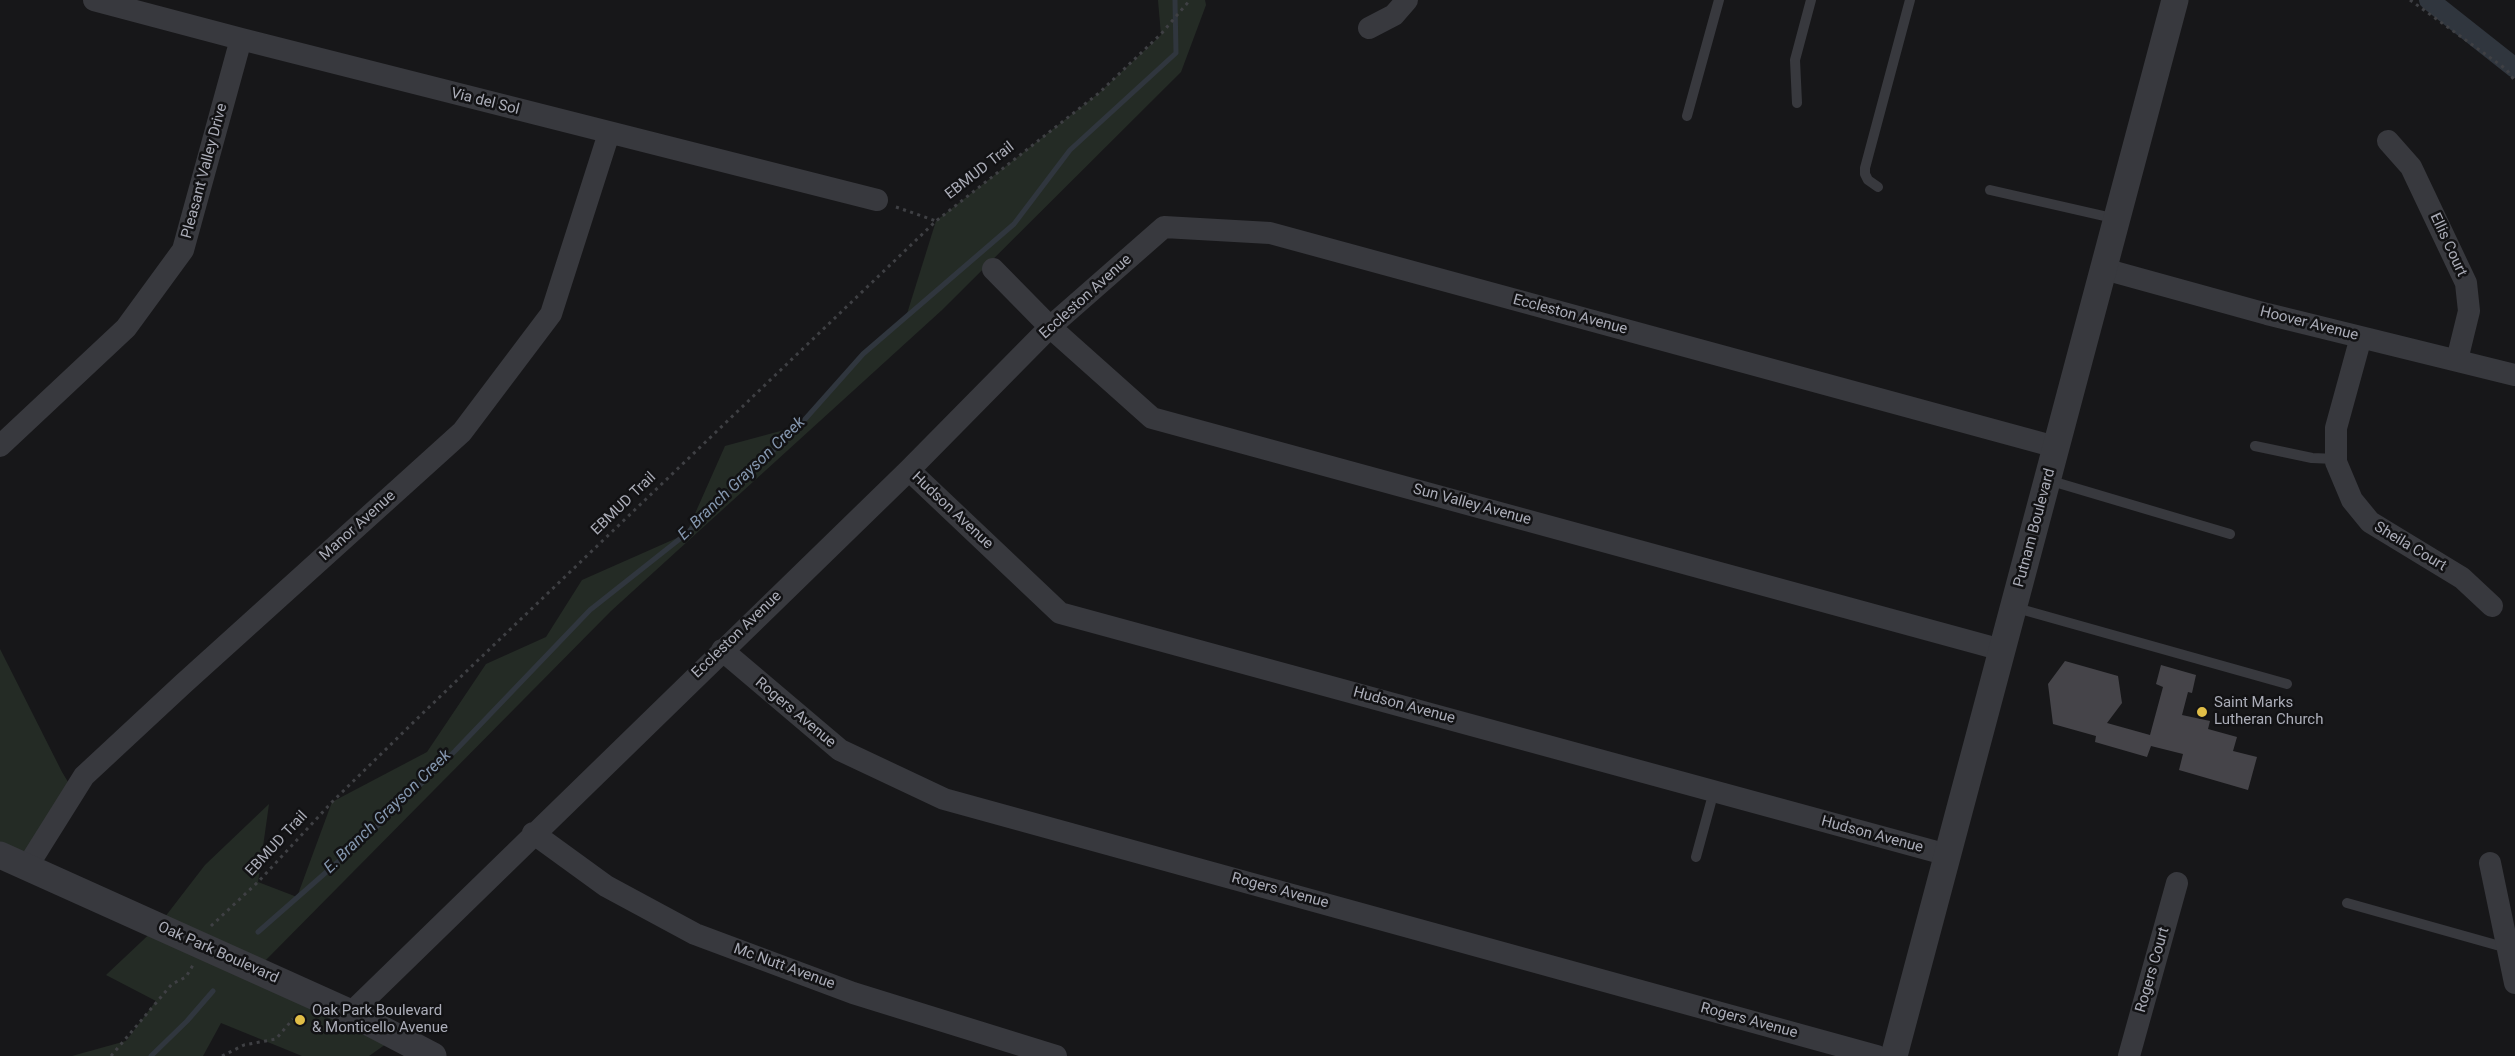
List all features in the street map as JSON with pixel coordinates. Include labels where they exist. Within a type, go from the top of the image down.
[{"type":"street","name":"Via del Sol","points":[[94,0],[609,134],[877,200]]},
{"type":"street","points":[[1369,28],[1394,15],[1407,0]]},
{"type":"street","name":"Putnam Boulevard","points":[[1894,1056],[2175,0]]},
{"type":"street","name":"Pleasant Valley Drive","points":[[0,446],[126,328],[183,250],[241,39]]},
{"type":"street","name":"Manor Avenue","points":[[27,867],[84,776],[462,432],[551,314],[609,134]]},
{"type":"street","name":"Ellis Court","points":[[2388,141],[2411,167],[2466,283],[2469,311],[2457,360]]},
{"type":"street","name":"Eccleston Avenue","points":[[351,1013],[533,833],[909,470],[1050,327],[1164,227],[1270,233],[2056,447]]},
{"type":"street","name":"Sun Valley Avenue","points":[[993,269],[1050,327],[1152,418],[2002,650]]},
{"type":"street","name":"Hoover Avenue","points":[[2104,269],[2266,314],[2515,375]]},
{"type":"street","name":"Sheila Court","points":[[2361,337],[2336,428],[2336,459],[2352,500],[2370,522],[2462,578],[2492,606]]},
{"type":"street","name":"Hudson Avenue","points":[[909,470],[1060,612],[1948,855]]},
{"type":"street","name":"Rogers Avenue","points":[[722,650],[840,750],[944,799],[1876,1056]]},
{"type":"street","name":"Mc Nutt Avenue","points":[[533,833],[606,886],[694,934],[853,993],[1056,1056]]},
{"type":"street","name":"Oak Park Boulevard","points":[[0,855],[351,1013],[433,1056]]},
{"type":"street","points":[[2490,863],[2515,983]]},
{"type":"street","name":"Rogers Court","points":[[2129,1056],[2177,883]]},
{"type":"lane","points":[[1687,116],[1719,0]]},
{"type":"lane","points":[[1797,103],[1795,60],[1811,0]]},
{"type":"lane","points":[[1878,188],[1868,180],[1865,168],[1910,0]]},
{"type":"lane","points":[[1990,190],[2117,220]]},
{"type":"lane","points":[[2255,446],[2313,458],[2336,459]]},
{"type":"lane","points":[[2048,480],[2230,534]]},
{"type":"lane","points":[[2013,607],[2286,684]]},
{"type":"lane","points":[[1696,857],[1714,791]]},
{"type":"lane","points":[[2348,903],[2508,948]]},
{"type":"path","name":"EBMUD Trail","points":[[111,1056],[172,984],[186,977],[212,924],[258,882],[332,802],[936,221],[1099,93],[1161,34],[1190,0]]},
{"type":"path","points":[[2410,0],[2506,69],[2515,81]]},
{"type":"path","points":[[877,200],[936,221]]},
{"type":"path","points":[[222,1056],[244,1045],[276,1039],[293,1020]]},
{"type":"shaded area","points":[[1158,0],[1205,0],[1206,5],[1181,72],[942,310],[611,611],[256,970],[396,1037],[369,1056],[302,1056],[221,1023],[203,1056],[72,1056],[126,1041],[156,1001],[106,975],[158,926],[205,865],[269,804],[258,882],[297,897],[332,802],[427,752],[486,664],[546,637],[582,580],[686,534],[725,446],[799,426],[863,354],[906,317],[936,221],[1099,93],[1161,35]]},
{"type":"shaded area","points":[[0,649],[74,792],[27,867],[0,855]]},
{"type":"building","points":[[2065,661],[2118,676],[2122,703],[2107,723],[2150,735],[2163,687],[2156,684],[2161,665],[2196,675],[2192,693],[2188,692],[2182,715],[2210,721],[2208,729],[2237,737],[2233,751],[2257,757],[2248,790],[2179,770],[2183,754],[2151,746],[2147,757],[2095,742],[2096,736],[2053,724],[2048,684]]},
{"type":"waterway","name":"E. Branch Grayson Creek","points":[[258,932],[364,839],[455,751],[590,610],[686,534],[799,426],[863,354],[1014,224],[1070,150],[1176,53],[1175,0]]},
{"type":"waterway","points":[[2429,0],[2515,68]]},
{"type":"waterway","points":[[151,1056],[187,1021],[213,991]]},
{"type":"place","name":"Saint Marks Lutheran Church","points":[[2202,712]]},
{"type":"place","name":"Oak Park Boulevard & Monticello Avenue","points":[[300,1020]]}]
